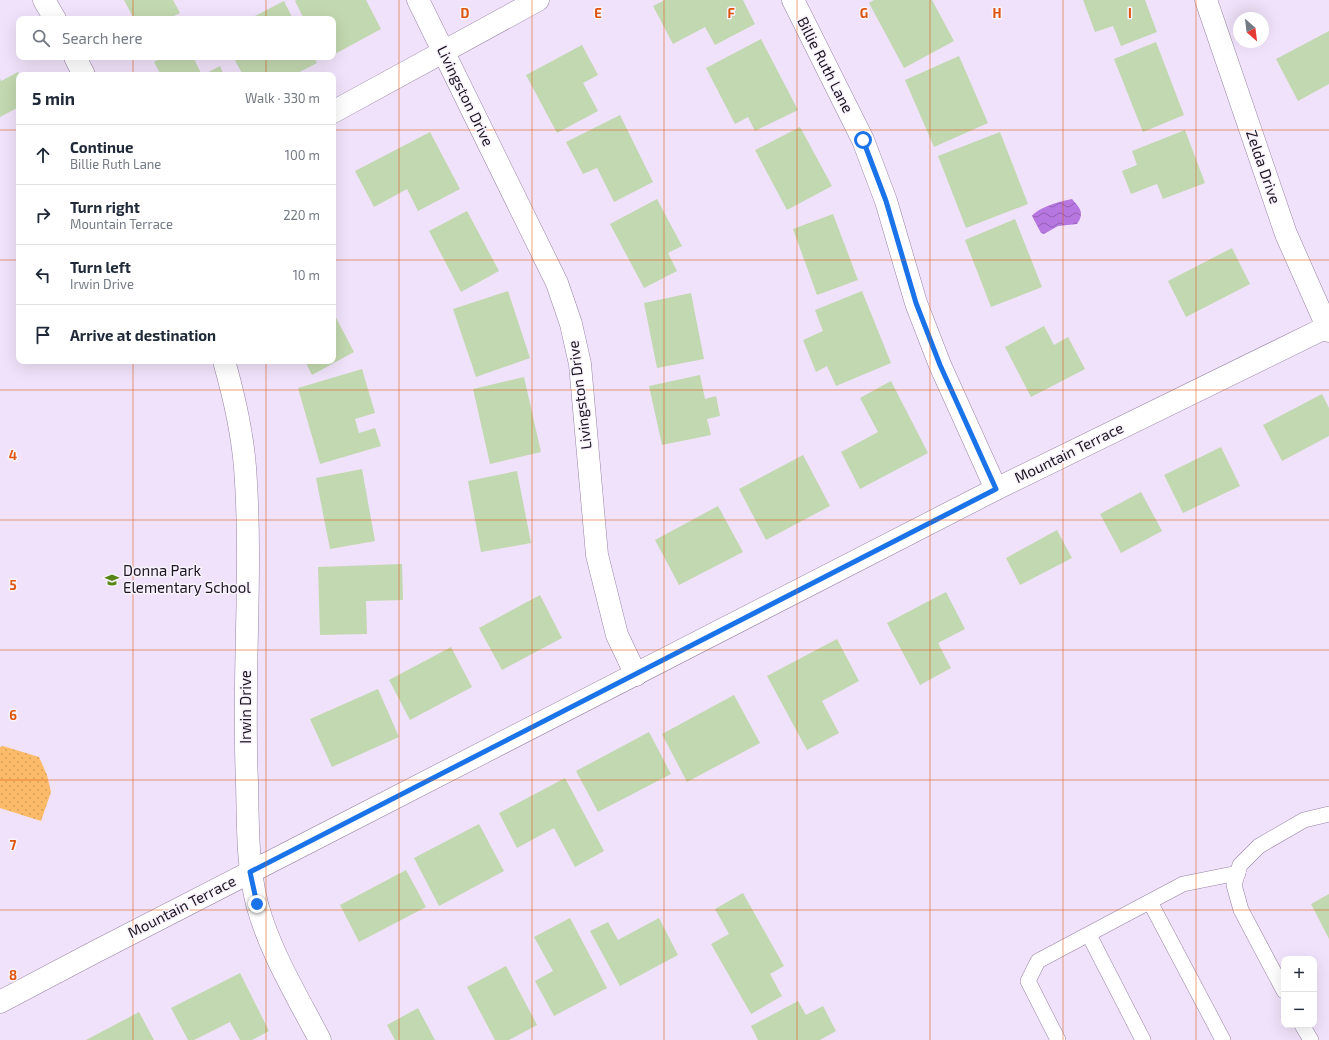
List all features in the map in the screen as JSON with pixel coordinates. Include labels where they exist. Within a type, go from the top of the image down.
[{"type":"street","points":[[44,0],[53,16]]},
{"type":"street","name":"Livingston Drive","points":[[418,0],[557,283],[571,324],[580,364],[597,555],[617,635],[636,674]]},
{"type":"street","points":[[336,110],[538,0]]},
{"type":"street","name":"Billie Ruth Lane","points":[[793,0],[863,140],[886,201],[916,303],[940,365],[996,489]]},
{"type":"street","name":"Zelda Drive","points":[[1210,2],[1286,234],[1328,328]]},
{"type":"street","points":[[76,60],[82,72]]},
{"type":"street","name":"Mountain Terrace","points":[[0,1002],[996,489],[1328,328]]},
{"type":"street","name":"Irwin Drive","points":[[225,364],[236,404],[245,466],[248,539],[245,745],[250,872],[257,904],[269,942],[320,1040]]},
{"type":"lane","points":[[1281,985],[1240,910],[1234,885],[1240,864],[1259,846],[1304,820],[1329,814]]},
{"type":"lane","points":[[1058,1040],[1028,981],[1038,961],[1183,884],[1238,873]]},
{"type":"lane","points":[[1150,902],[1223,1040]]},
{"type":"lane","points":[[1089,935],[1143,1040]]},
{"type":"lane","points":[[1304,1028],[1310,1040]]},
{"type":"shaded area","points":[[3,746],[39,757],[47,775],[51,792],[41,821],[0,808],[0,747]]},
{"type":"water","points":[[1072,199],[1077,205],[1081,214],[1077,224],[1058,226],[1044,234],[1041,233],[1032,216],[1045,207]]},
{"type":"building","points":[[124,0],[173,0],[180,13],[174,16],[132,16]]},
{"type":"building","points":[[366,0],[381,29],[336,53],[336,16],[302,16],[295,1]]},
{"type":"building","points":[[665,0],[743,0],[755,24],[715,45],[705,27],[673,44],[653,6]]},
{"type":"building","points":[[874,0],[932,0],[954,41],[904,68],[869,3]]},
{"type":"building","points":[[1083,0],[1145,0],[1157,32],[1121,46],[1113,26],[1095,32]]},
{"type":"building","points":[[284,1],[292,16],[255,16]]},
{"type":"building","points":[[1329,31],[1329,84],[1298,101],[1276,59]]},
{"type":"building","points":[[761,39],[798,110],[755,131],[748,117],[735,124],[706,68]]},
{"type":"building","points":[[1156,42],[1184,115],[1143,132],[1114,59]]},
{"type":"building","points":[[582,45],[598,75],[583,83],[598,111],[557,133],[526,75]]},
{"type":"building","points":[[959,56],[988,123],[934,147],[905,80]]},
{"type":"building","points":[[158,60],[194,60],[200,72],[159,72],[154,62]]},
{"type":"building","points":[[235,60],[316,60],[317,63],[300,72],[241,72]]},
{"type":"building","points":[[220,66],[223,72],[209,72]]},
{"type":"building","points":[[16,73],[16,109],[0,117],[0,78],[1,81]]},
{"type":"building","points":[[620,115],[653,182],[614,202],[597,168],[583,174],[566,142]]},
{"type":"building","points":[[800,127],[832,186],[787,210],[755,150]]},
{"type":"building","points":[[1185,130],[1205,183],[1163,199],[1157,184],[1131,194],[1122,171],[1137,165],[1132,151]]},
{"type":"building","points":[[430,132],[460,189],[418,211],[407,189],[374,207],[355,171]]},
{"type":"building","points":[[1000,132],[1028,204],[966,228],[938,156]]},
{"type":"building","points":[[657,199],[682,246],[668,253],[677,271],[644,288],[610,224]]},
{"type":"building","points":[[467,211],[499,271],[461,292],[429,231]]},
{"type":"building","points":[[833,214],[858,280],[817,295],[793,229]]},
{"type":"building","points":[[1015,219],[1042,287],[991,307],[965,240]]},
{"type":"building","points":[[1232,248],[1250,284],[1186,317],[1168,281]]},
{"type":"building","points":[[508,291],[530,358],[476,377],[453,309]]},
{"type":"building","points":[[862,291],[891,363],[836,386],[827,366],[816,372],[803,340],[823,331],[815,310]]},
{"type":"building","points":[[691,293],[704,359],[657,368],[644,303]]},
{"type":"building","points":[[336,318],[354,352],[336,362]]},
{"type":"building","points":[[1044,326],[1054,345],[1068,337],[1085,369],[1031,397],[1005,347]]},
{"type":"building","points":[[306,364],[332,364],[312,375]]},
{"type":"building","points":[[362,369],[375,413],[355,419],[359,433],[375,428],[381,446],[320,464],[298,388]]},
{"type":"building","points":[[700,375],[705,399],[716,396],[720,416],[707,419],[711,435],[662,445],[649,386]]},
{"type":"building","points":[[524,377],[541,452],[490,464],[473,389]]},
{"type":"building","points":[[891,381],[928,453],[860,489],[841,452],[878,432],[860,398]]},
{"type":"building","points":[[1322,394],[1329,408],[1329,436],[1282,461],[1263,425]]},
{"type":"building","points":[[1221,447],[1240,486],[1183,513],[1164,475]]},
{"type":"building","points":[[803,455],[830,506],[766,540],[739,489]]},
{"type":"building","points":[[362,469],[375,541],[330,549],[316,478]]},
{"type":"building","points":[[517,471],[531,543],[481,552],[468,481]]},
{"type":"building","points":[[1141,492],[1162,531],[1121,553],[1100,514]]},
{"type":"building","points":[[718,506],[743,552],[679,585],[655,540]]},
{"type":"building","points":[[1057,530],[1072,558],[1020,585],[1006,558]]},
{"type":"building","points":[[402,564],[403,600],[366,601],[367,634],[320,635],[318,567]]},
{"type":"building","points":[[946,592],[965,629],[938,643],[951,668],[920,685],[887,623]]},
{"type":"building","points":[[540,595],[562,638],[502,670],[479,628]]},
{"type":"building","points":[[837,639],[859,681],[822,701],[839,733],[807,750],[767,676]]},
{"type":"building","points":[[451,647],[472,687],[410,720],[389,680]]},
{"type":"building","points":[[378,689],[399,737],[332,767],[310,719]]},
{"type":"building","points":[[734,695],[760,743],[687,782],[662,734]]},
{"type":"building","points":[[649,732],[671,774],[598,812],[576,771]]},
{"type":"building","points":[[565,778],[604,851],[575,867],[554,828],[517,848],[499,813]]},
{"type":"building","points":[[479,824],[504,871],[439,906],[414,858]]},
{"type":"building","points":[[406,870],[426,907],[359,942],[340,905]]},
{"type":"building","points":[[743,893],[784,966],[770,974],[782,996],[751,1014],[711,944],[729,934],[715,909]]},
{"type":"building","points":[[1329,894],[1329,939],[1311,904]]},
{"type":"building","points":[[570,918],[607,988],[554,1016],[535,981],[553,971],[534,937]]},
{"type":"building","points":[[659,918],[678,955],[620,986],[590,931],[608,922],[618,940]]},
{"type":"building","points":[[506,966],[537,1025],[509,1040],[495,1040],[467,987]]},
{"type":"building","points":[[240,973],[269,1031],[252,1040],[240,1040],[230,1022],[194,1040],[188,1040],[171,1008]]},
{"type":"building","points":[[798,1001],[806,1015],[823,1006],[836,1031],[820,1040],[758,1040],[751,1026]]},
{"type":"building","points":[[418,1008],[435,1040],[395,1040],[387,1025]]},
{"type":"building","points":[[139,1012],[154,1040],[86,1040]]},
{"type":"place","name":"Donna Park Elementary School","points":[[112,580]]},
{"type":"route","points":[[257,904],[250,872],[996,489],[940,365],[916,303],[886,201],[863,140]]}]
